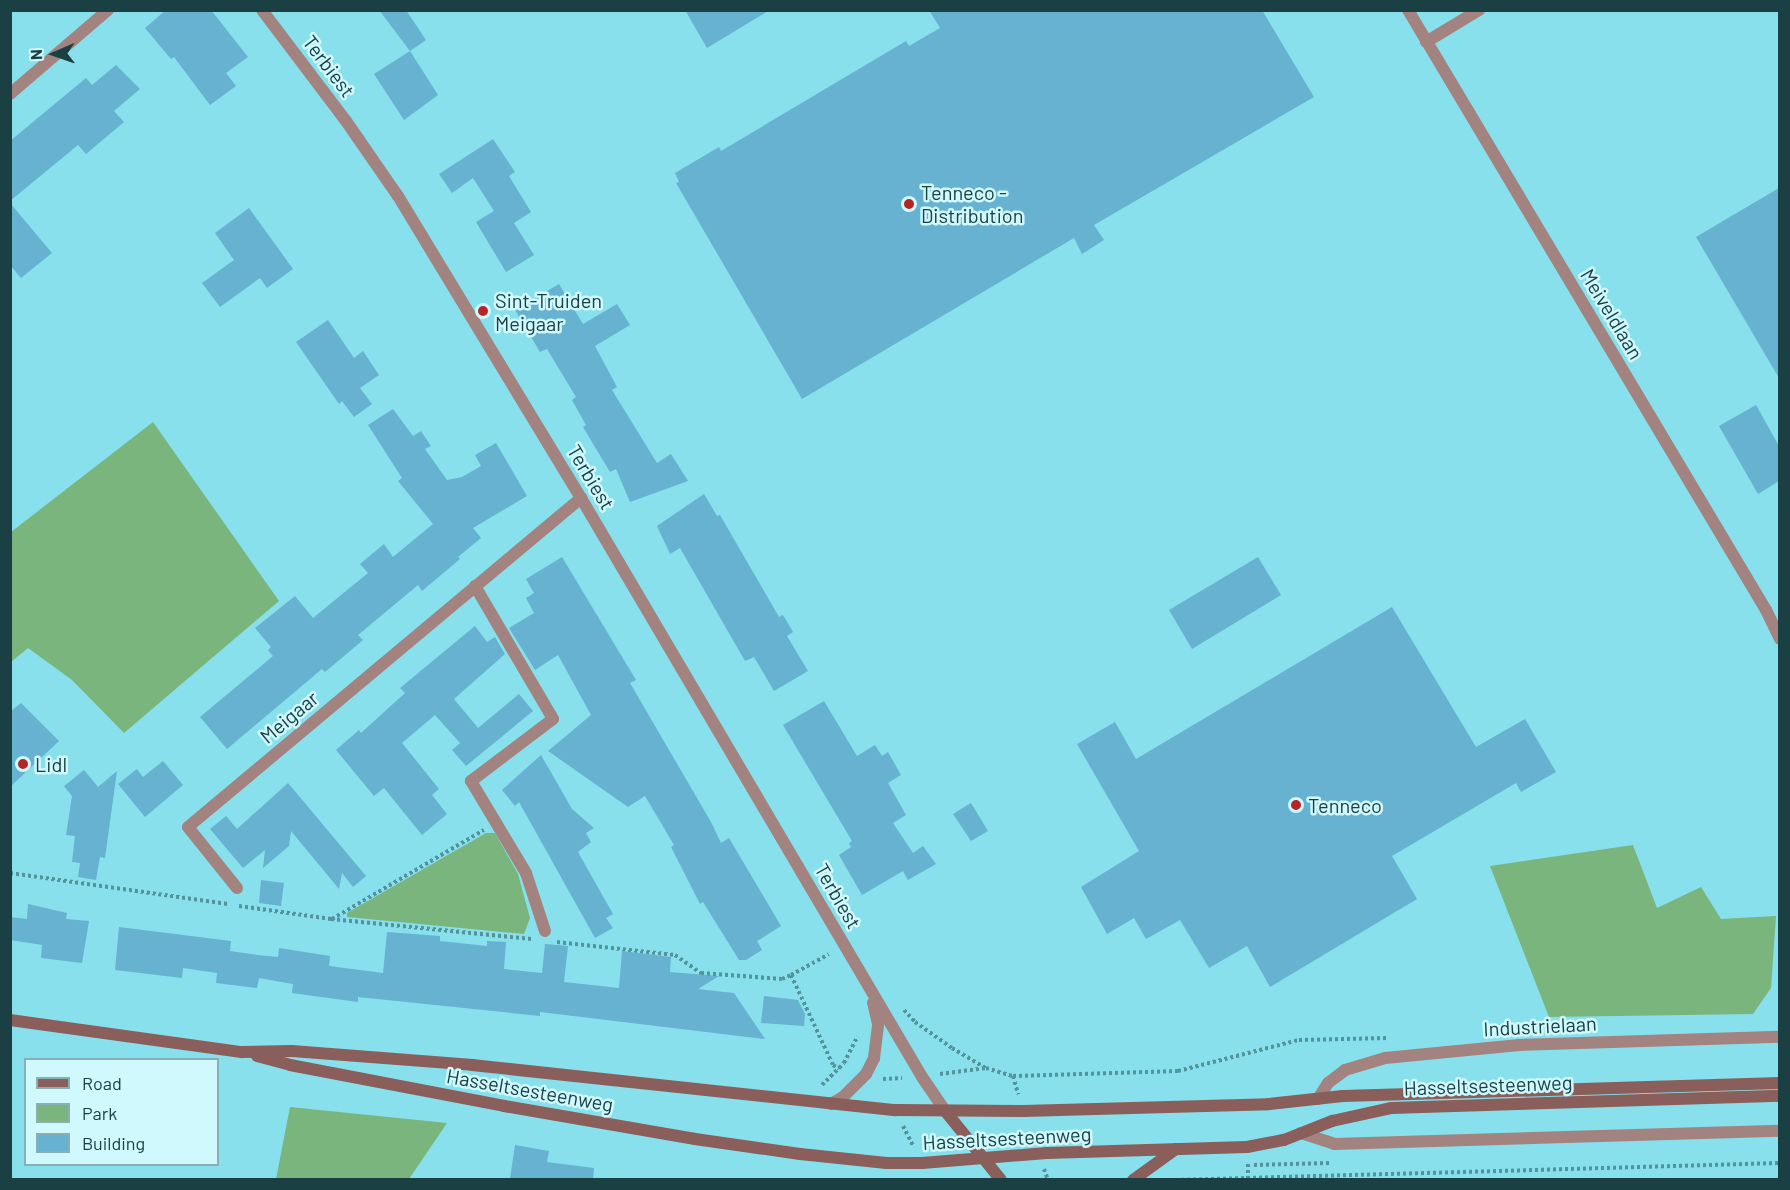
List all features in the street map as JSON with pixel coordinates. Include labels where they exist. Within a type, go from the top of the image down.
[{"type":"main road","name":"Hasseltsesteenweg","points":[[10,1020],[242,1052],[290,1065],[504,1106],[777,1151],[887,1163],[921,1163],[1047,1154],[1247,1147],[1284,1140],[1332,1121],[1391,1108],[1779,1096]]},
{"type":"main road","name":"Hasseltsesteenweg","points":[[242,1052],[292,1051],[472,1065],[831,1104],[945,1112],[1269,1104],[1318,1099],[1779,1083]]},
{"type":"main road","points":[[945,1112],[1001,1179]]},
{"type":"main road","points":[[1133,1179],[1176,1149]]},
{"type":"street","points":[[10,94],[108,10]]},
{"type":"street","name":"Terbiest","points":[[262,10],[346,121],[398,195],[581,498],[864,980],[945,1112]]},
{"type":"street","name":"Meiveldlaan","points":[[1408,10],[1760,600],[1779,639]]},
{"type":"street","points":[[1426,42],[1479,10]]},
{"type":"street","name":"Meigaar","points":[[237,888],[188,827],[581,498]]},
{"type":"street","points":[[475,586],[553,719],[471,781],[526,873],[545,935]]},
{"type":"street","name":"Terbiest","points":[[831,1104],[843,1097],[866,1074],[874,1058],[878,1024],[864,980]]},
{"type":"street","name":"Industrielaan","points":[[1318,1099],[1328,1083],[1345,1070],[1385,1058],[1519,1046],[1779,1036]]},
{"type":"street","points":[[1301,1133],[1334,1144],[1779,1131]]},
{"type":"path","points":[[331,919],[496,823]]},
{"type":"path","points":[[10,873],[331,919],[533,939]]},
{"type":"path","points":[[545,935],[675,955],[701,973],[782,979],[844,945]]},
{"type":"path","points":[[790,975],[833,1065],[839,1070]]},
{"type":"path","points":[[901,1006],[915,1022],[952,1048],[986,1068],[1013,1076],[1178,1071],[1299,1040],[1392,1038]]},
{"type":"path","points":[[816,1088],[828,1081],[839,1070],[861,1029]]},
{"type":"path","points":[[881,1079],[922,1077],[986,1068]]},
{"type":"path","points":[[1248,1165],[1339,1162]]},
{"type":"path","points":[[1175,1179],[1779,1163]]},
{"type":"green space","points":[[153,422],[279,601],[124,733],[72,680],[28,648],[11,662],[11,532]]},
{"type":"green space","points":[[486,833],[495,833],[518,874],[530,918],[524,934],[347,917],[347,913]]},
{"type":"green space","points":[[1633,845],[1657,908],[1701,887],[1721,919],[1776,916],[1771,988],[1753,1014],[1549,1017],[1490,866]]},
{"type":"green space","points":[[290,1107],[447,1123],[409,1179],[276,1179]]},
{"type":"building","points":[[166,10],[211,10],[248,57],[226,73],[236,86],[210,105],[174,57],[171,59],[145,28]]},
{"type":"building","points":[[379,10],[406,10],[426,40],[410,51]]},
{"type":"building","points":[[685,10],[770,10],[707,48]]},
{"type":"building","name":"Tenneco - Distribution","points":[[929,10],[1262,10],[1314,97],[1094,225],[1104,240],[1082,254],[1074,238],[802,399],[676,183],[679,182],[675,173],[719,147],[721,151],[906,41],[909,46],[940,28]]},
{"type":"building","points":[[410,51],[438,95],[404,120],[374,74]]},
{"type":"building","points":[[116,65],[140,89],[114,111],[124,122],[86,154],[78,145],[10,201],[10,141],[86,78],[92,85]]},
{"type":"building","points":[[493,139],[515,172],[509,176],[531,212],[514,223],[534,255],[506,272],[476,222],[494,211],[473,178],[452,193],[439,174]]},
{"type":"building","points":[[1779,188],[1779,378],[1696,237]]},
{"type":"building","points":[[10,203],[52,253],[21,278],[10,265]]},
{"type":"building","points":[[249,208],[293,269],[267,288],[260,278],[220,307],[202,283],[234,260],[215,233]]},
{"type":"building","points":[[559,284],[583,324],[617,304],[630,325],[595,346],[617,387],[612,390],[657,463],[671,454],[688,481],[630,502],[616,469],[610,472],[583,427],[586,425],[572,400],[576,397],[547,349],[540,352],[515,310]]},
{"type":"building","points":[[328,320],[354,358],[363,351],[379,375],[360,388],[372,404],[354,417],[342,401],[339,404],[296,342]]},
{"type":"building","points":[[1756,405],[1779,446],[1779,481],[1758,494],[1719,426]]},
{"type":"building","points":[[393,409],[413,436],[421,431],[431,446],[425,449],[447,480],[462,477],[481,466],[475,455],[496,443],[527,496],[473,528],[481,538],[458,557],[460,559],[422,591],[418,585],[358,635],[363,640],[325,672],[322,669],[227,749],[200,717],[273,656],[268,650],[271,647],[255,628],[295,596],[313,618],[368,573],[360,564],[384,544],[393,557],[433,524],[398,481],[402,478],[368,425]]},
{"type":"building","points":[[704,494],[717,516],[720,515],[779,617],[783,615],[793,632],[787,636],[808,671],[774,691],[754,657],[745,661],[680,548],[670,554],[657,526]]},
{"type":"building","points":[[562,557],[636,680],[630,683],[721,843],[729,838],[781,926],[757,941],[762,950],[746,960],[739,960],[703,902],[700,904],[671,847],[674,845],[645,796],[628,807],[548,751],[591,715],[558,655],[535,670],[509,628],[534,613],[526,598],[534,593],[526,579]]},
{"type":"building","points":[[1258,557],[1281,595],[1192,649],[1169,610]]},
{"type":"building","name":"Tenneco","points":[[1392,607],[1476,747],[1525,719],[1556,772],[1521,792],[1516,783],[1392,856],[1417,899],[1270,987],[1247,946],[1209,968],[1180,920],[1146,939],[1134,918],[1107,934],[1081,887],[1139,851],[1077,744],[1115,722],[1136,759]]},
{"type":"building","points":[[475,626],[487,642],[495,637],[505,654],[454,699],[478,728],[519,694],[533,711],[466,766],[452,750],[460,743],[435,715],[402,743],[439,789],[432,795],[447,814],[422,835],[384,788],[374,796],[336,750],[359,730],[361,733],[405,693],[400,688]]},
{"type":"building","points":[[824,701],[857,756],[875,745],[882,756],[888,752],[901,775],[888,783],[906,815],[893,823],[913,853],[923,846],[936,864],[908,880],[903,871],[862,895],[839,855],[851,847],[849,843],[852,841],[783,725]]},
{"type":"building","name":"Lidl","points":[[21,703],[59,741],[10,787],[10,712]]},
{"type":"building","points":[[541,755],[572,809],[594,828],[586,833],[591,842],[578,852],[613,914],[606,918],[613,928],[595,938],[519,802],[515,806],[502,790]]},
{"type":"building","points":[[163,761],[183,785],[145,817],[118,784],[137,769],[143,777]]},
{"type":"building","points":[[84,770],[98,787],[117,771],[105,858],[100,857],[96,880],[78,877],[80,863],[72,862],[75,836],[66,835],[72,796],[64,786]]},
{"type":"building","points":[[288,783],[366,876],[353,887],[342,873],[339,889],[291,831],[289,846],[263,868],[265,850],[243,868],[210,829],[226,816],[237,829]]},
{"type":"building","points":[[971,803],[988,831],[971,841],[953,814]]},
{"type":"building","points":[[261,880],[284,883],[281,906],[259,903]]},
{"type":"building","points":[[28,904],[67,913],[66,919],[89,921],[82,963],[41,958],[42,945],[10,940],[10,917],[27,919]]},
{"type":"building","points":[[119,927],[231,941],[230,951],[258,955],[278,957],[279,948],[330,956],[329,966],[383,973],[387,932],[440,936],[440,941],[487,946],[487,941],[506,942],[504,969],[542,973],[545,944],[568,946],[564,982],[619,988],[622,951],[671,957],[670,972],[719,976],[698,989],[734,993],[765,1039],[540,1012],[540,1016],[358,997],[358,1002],[292,993],[293,984],[259,978],[257,988],[216,983],[217,973],[183,968],[182,978],[115,970]]},
{"type":"building","points":[[764,996],[798,1000],[805,1014],[804,1026],[761,1023]]},
{"type":"building","points":[[515,1145],[549,1151],[547,1162],[594,1168],[593,1179],[510,1179]]},
{"type":"place","name":"Tenneco - Distribution","points":[[909,204]]},
{"type":"place","name":"Sint-Truiden Meigaar","points":[[483,311]]},
{"type":"place","name":"Lidl","points":[[23,764]]},
{"type":"place","name":"Tenneco","points":[[1296,805]]}]
